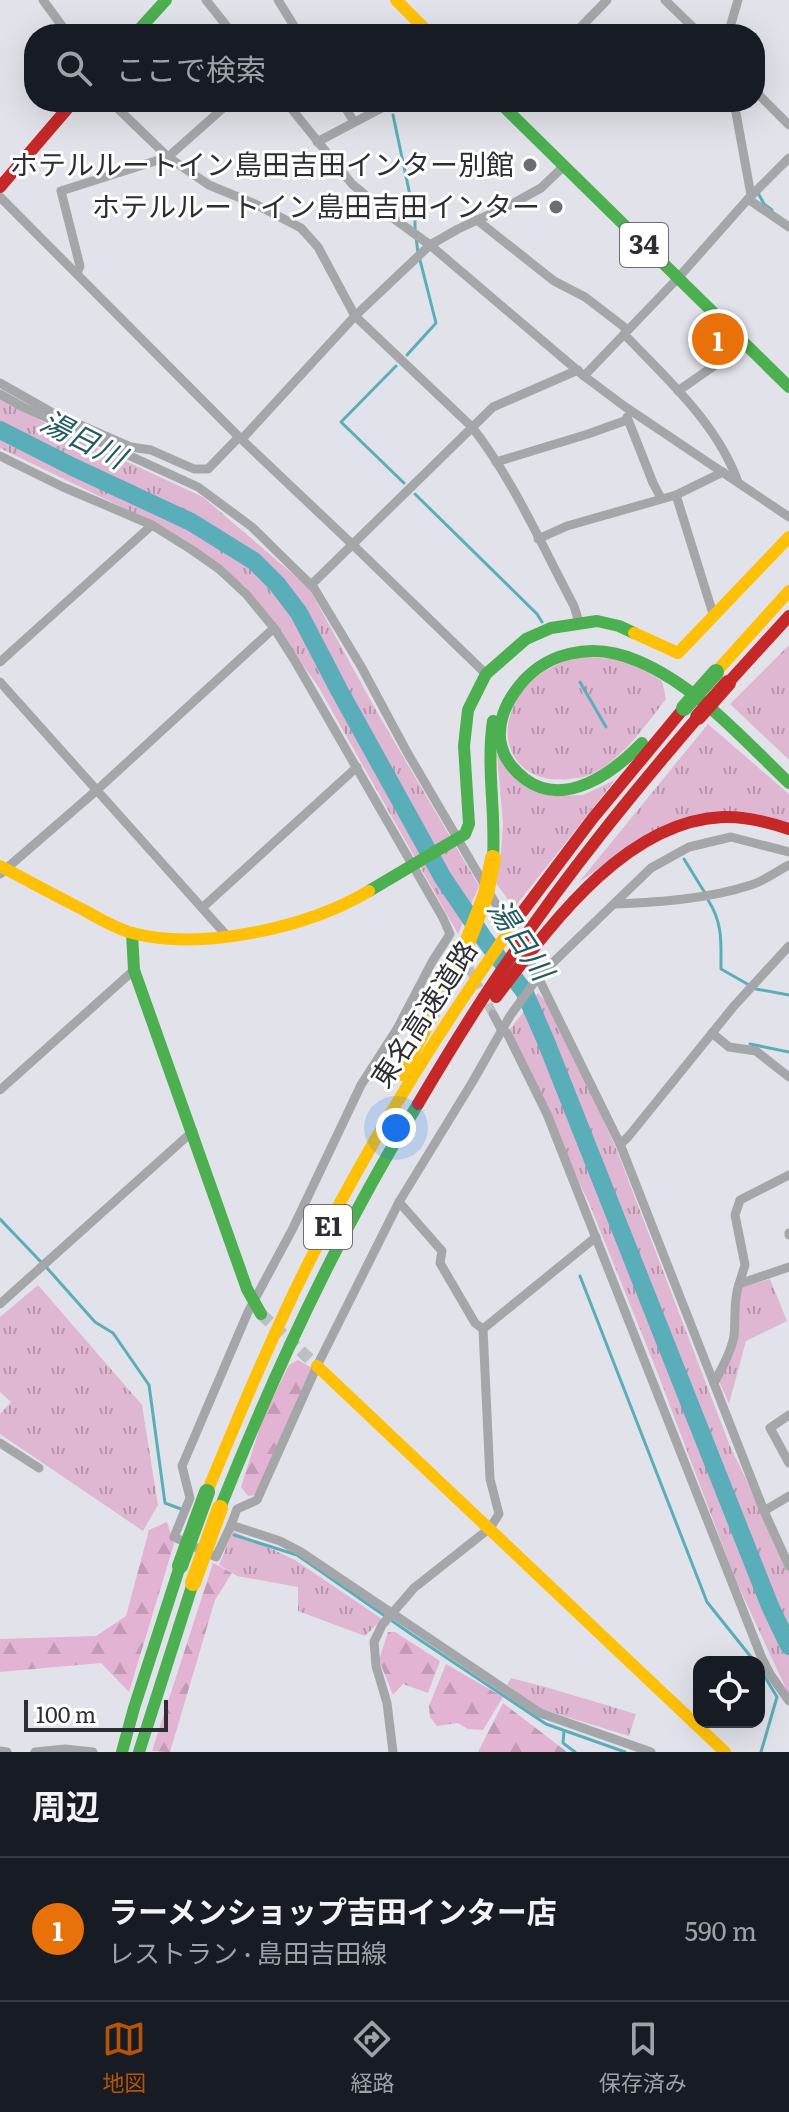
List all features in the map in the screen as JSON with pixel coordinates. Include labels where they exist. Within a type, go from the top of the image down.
[{"type":"main road","points":[[144,24],[166,0]]},
{"type":"main road","points":[[396,0],[420,24]]},
{"type":"main road","points":[[0,187],[64,112]]},
{"type":"main road","name":"34","points":[[512,112],[789,387]]},
{"type":"main road","points":[[2,870],[132,933],[190,940],[257,933],[352,901],[465,834],[469,824],[464,746],[468,710],[486,674],[504,657],[526,639],[551,628],[597,621],[619,626],[678,653],[789,537]]},
{"type":"main road","name":"東名高速道路","points":[[468,971],[575,840],[789,591]]},
{"type":"main road","name":"東名高速道路","points":[[718,675],[789,616]]},
{"type":"main road","points":[[468,971],[493,858],[495,826],[489,750],[495,711],[506,689],[526,665],[544,652],[564,644],[589,641],[615,644],[656,660],[690,682],[789,773]]},
{"type":"main road","points":[[687,709],[616,767],[577,788],[557,790],[532,784],[513,770],[502,749],[500,734],[504,711],[526,676],[547,660],[571,651],[602,650],[640,661],[667,676],[702,703],[789,783]]},
{"type":"main road","name":"東名高速道路","points":[[139,1752],[220,1508],[263,1402],[310,1300],[364,1196],[424,1092],[523,957],[687,709]]},
{"type":"main road","points":[[523,957],[602,875],[655,838],[696,821],[713,818],[756,819],[789,829]]},
{"type":"main road","points":[[132,933],[134,970],[257,1308]]},
{"type":"main road","name":"E1","points":[[122,1752],[180,1566],[207,1492],[262,1363],[393,1092],[429,1026],[468,971]]},
{"type":"main road","points":[[317,1366],[725,1752]]},
{"type":"street","points":[[43,0],[61,24]]},
{"type":"street","points":[[206,0],[225,24]]},
{"type":"street","points":[[278,0],[293,24]]},
{"type":"street","points":[[584,24],[607,0]]},
{"type":"street","points":[[665,0],[690,24]]},
{"type":"street","points":[[731,24],[738,0]]},
{"type":"street","points":[[765,101],[789,125]]},
{"type":"street","points":[[121,112],[168,157],[209,185],[301,228],[318,247],[355,316],[472,427],[496,462],[574,606],[579,622]]},
{"type":"street","points":[[77,274],[80,266],[61,191],[168,157],[219,112]]},
{"type":"street","points":[[294,112],[352,184],[581,373],[624,406],[789,517]]},
{"type":"street","points":[[348,112],[354,122]]},
{"type":"street","points":[[317,142],[374,112]]},
{"type":"street","points":[[736,112],[750,196],[789,227]]},
{"type":"street","points":[[311,585],[493,407],[581,373],[626,332],[750,196],[789,158]]},
{"type":"street","points":[[0,383],[51,412],[131,447],[151,450],[194,469],[208,469],[355,316],[414,261],[425,245],[541,188],[564,166]]},
{"type":"street","points":[[0,197],[241,438],[486,674]]},
{"type":"street","points":[[477,220],[543,273],[585,297],[626,332],[714,435],[732,463],[738,482]]},
{"type":"street","points":[[678,391],[721,361],[741,340]]},
{"type":"street","points":[[0,394],[198,487],[252,527],[311,585],[362,668],[506,925]]},
{"type":"street","points":[[624,406],[627,420],[661,498]]},
{"type":"street","points":[[496,462],[627,420]]},
{"type":"street","points":[[0,456],[152,525],[219,569],[246,594],[274,628],[357,767],[443,918],[468,971]]},
{"type":"street","points":[[198,487],[202,469]]},
{"type":"street","points":[[538,539],[567,526],[676,495],[723,472]]},
{"type":"street","points":[[676,495],[714,617]]},
{"type":"street","points":[[0,662],[152,525]]},
{"type":"street","points":[[2,870],[97,790],[274,628]]},
{"type":"street","points":[[0,682],[228,937]]},
{"type":"street","points":[[202,908],[357,767]]},
{"type":"street","points":[[450,934],[397,1029],[361,1085],[182,1466],[190,1498],[174,1537],[216,1557],[237,1509],[257,1500],[317,1366],[399,1202],[501,1029],[537,979],[651,868],[689,847],[731,837],[789,852]]},
{"type":"street","points":[[616,904],[699,896],[753,885],[789,865]]},
{"type":"street","points":[[620,1144],[747,991],[789,946]]},
{"type":"street","points":[[523,957],[620,1144],[764,1511],[789,1566]]},
{"type":"street","points":[[0,1090],[134,970]]},
{"type":"street","points":[[491,1002],[501,1029],[507,1033],[547,1114],[761,1656],[789,1701]]},
{"type":"street","points":[[712,1033],[729,1047],[756,1051],[789,1077]]},
{"type":"street","points":[[0,1304],[193,1131]]},
{"type":"street","points":[[714,1383],[734,1338],[736,1294],[745,1265],[735,1215],[740,1200],[789,1175]]},
{"type":"street","points":[[399,1202],[442,1251],[440,1263],[475,1323],[483,1329]]},
{"type":"street","points":[[483,1329],[596,1237]]},
{"type":"street","points":[[739,1284],[789,1267]]},
{"type":"street","points":[[393,1752],[387,1703],[376,1666],[374,1642],[383,1623],[414,1588],[490,1528],[499,1514],[490,1479],[483,1329]]},
{"type":"street","points":[[789,1415],[770,1428],[789,1463]]},
{"type":"street","points":[[0,1443],[39,1468]]},
{"type":"street","points":[[764,1511],[789,1496]]},
{"type":"street","points":[[231,1525],[280,1541],[301,1552],[540,1713],[651,1752]]},
{"type":"street","points":[[35,1752],[65,1749],[90,1751]]},
{"type":"street","points":[[0,1751],[7,1752]]},
{"type":"green space","points":[[0,398],[54,428],[203,497],[309,588],[479,886],[458,934],[318,686],[246,587],[165,528],[0,448]]},
{"type":"green space","points":[[789,645],[789,760],[730,704]]},
{"type":"green space","points":[[575,656],[626,660],[662,681],[666,699],[631,743],[610,763],[581,778],[548,779],[531,773],[519,763],[511,750],[509,718],[516,701],[533,680]]},
{"type":"green space","points":[[708,724],[789,794],[789,823],[768,817],[653,831],[579,882]]},
{"type":"green space","points":[[497,754],[557,796],[583,795],[615,780],[514,908],[496,883],[503,824]]},
{"type":"green space","points":[[538,993],[555,1012],[616,1148],[730,1446],[789,1568],[789,1695],[736,1581],[589,1203],[507,1033]]},
{"type":"green space","points":[[770,1279],[787,1321],[746,1341],[729,1404],[719,1381],[734,1353],[740,1288]]},
{"type":"green space","points":[[38,1285],[142,1405],[158,1505],[143,1531],[0,1434],[0,1414],[11,1402],[0,1392],[0,1317]]},
{"type":"green space","points":[[298,1360],[312,1368],[257,1495],[248,1496],[241,1487],[263,1418],[289,1365]]},
{"type":"green space","points":[[167,1522],[174,1544],[129,1692],[101,1663],[0,1672],[0,1639],[96,1636],[126,1616],[149,1530]]},
{"type":"green space","points":[[233,1531],[295,1560],[382,1619],[365,1636],[298,1611],[298,1587],[237,1576],[219,1565]]},
{"type":"green space","points":[[213,1563],[232,1573],[215,1600],[170,1752],[152,1751]]},
{"type":"green space","points":[[388,1632],[395,1632],[440,1661],[428,1693],[403,1684],[393,1695],[379,1660]]},
{"type":"green space","points":[[446,1664],[503,1697],[483,1730],[468,1729],[458,1723],[437,1726],[430,1717],[429,1706]]},
{"type":"green space","points":[[511,1678],[636,1714],[629,1736],[538,1708],[507,1685]]},
{"type":"green space","points":[[503,1703],[567,1752],[478,1752]]},
{"type":"waterway","points":[[393,115],[415,229]]},
{"type":"waterway","points":[[757,191],[764,204],[772,210]]},
{"type":"waterway","points":[[416,237],[418,253]]},
{"type":"waterway","points":[[407,355],[436,323],[420,260]]},
{"type":"waterway","points":[[396,366],[341,422],[404,483]]},
{"type":"waterway","name":"湯日川","points":[[0,430],[191,522],[254,561],[299,613],[443,878],[524,991],[770,1606],[789,1646]]},
{"type":"waterway","points":[[415,494],[542,622]]},
{"type":"waterway","points":[[580,682],[606,727]]},
{"type":"waterway","points":[[684,859],[705,893]]},
{"type":"waterway","points":[[708,900],[719,925],[721,969],[749,985]]},
{"type":"waterway","points":[[756,989],[789,995]]},
{"type":"waterway","points":[[750,1044],[789,1052]]},
{"type":"waterway","points":[[0,1219],[41,1262]]},
{"type":"waterway","points":[[47,1268],[95,1322],[113,1333],[149,1385],[165,1503],[181,1509]]},
{"type":"waterway","points":[[580,1276],[707,1602],[750,1656]]},
{"type":"waterway","points":[[234,1535],[297,1555],[546,1724],[625,1752]]},
{"type":"waterway","points":[[761,1752],[777,1697],[765,1677]]},
{"type":"waterway","points":[[564,1731],[563,1743],[575,1752]]},
{"type":"tunnel","points":[[469,968],[493,1014]]},
{"type":"tunnel","points":[[261,1314],[317,1366]]},
{"type":"traffic: fast","points":[[144,24],[166,0]]},
{"type":"traffic: fast","points":[[509,112],[789,387]]},
{"type":"traffic: fast","points":[[369,891],[465,834],[469,824],[464,746],[468,710],[486,674],[526,639],[551,628],[597,621],[634,633]]},
{"type":"traffic: fast","points":[[642,743],[603,775],[588,783],[556,790],[540,787],[525,779],[512,766],[501,745],[500,727],[514,693],[539,667],[554,659],[586,651],[621,655],[660,672],[700,699],[789,783]]},
{"type":"traffic: fast","points":[[684,708],[716,672]]},
{"type":"traffic: fast","points":[[493,721],[490,755],[493,858]]},
{"type":"traffic: fast","points":[[132,933],[134,970],[247,1289],[261,1314]]},
{"type":"traffic: fast","points":[[220,1508],[310,1302],[362,1201],[418,1104]]},
{"type":"traffic: fast","points":[[180,1566],[207,1492]]},
{"type":"traffic: fast","points":[[122,1752],[180,1566]]},
{"type":"traffic: fast","points":[[139,1752],[193,1583]]},
{"type":"traffic: slow","points":[[396,0],[420,24]]},
{"type":"traffic: slow","points":[[634,633],[678,653],[789,537]]},
{"type":"traffic: slow","points":[[716,672],[789,591]]},
{"type":"traffic: slow","points":[[457,969],[486,894],[493,858]]},
{"type":"traffic: slow","points":[[0,866],[112,926],[160,938],[190,939],[254,933],[316,916],[369,891]]},
{"type":"traffic: slow","points":[[207,1492],[281,1320],[356,1173],[464,996],[523,911]]},
{"type":"traffic: slow","points":[[402,1075],[457,969]]},
{"type":"traffic: slow","points":[[317,1366],[725,1752]]},
{"type":"traffic: slow","points":[[193,1583],[220,1508]]},
{"type":"traffic: jam","points":[[0,187],[64,112]]},
{"type":"traffic: jam","points":[[728,683],[789,616]]},
{"type":"traffic: jam","points":[[698,717],[728,683]]},
{"type":"traffic: jam","points":[[523,911],[593,818],[684,708]]},
{"type":"traffic: jam","points":[[418,1104],[534,923],[698,717]]},
{"type":"traffic: jam","points":[[496,997],[540,939],[593,882],[622,857],[654,837],[687,823],[723,817],[757,820],[789,829]]},
{"type":"place","name":"ホテルルートイン島田吉田インター別館","points":[[530,165]]},
{"type":"place","name":"ホテルルートイン島田吉田インター","points":[[556,207]]},
{"type":"place","name":"ラーメンショップ吉田インター店","points":[[718,339]]}]
